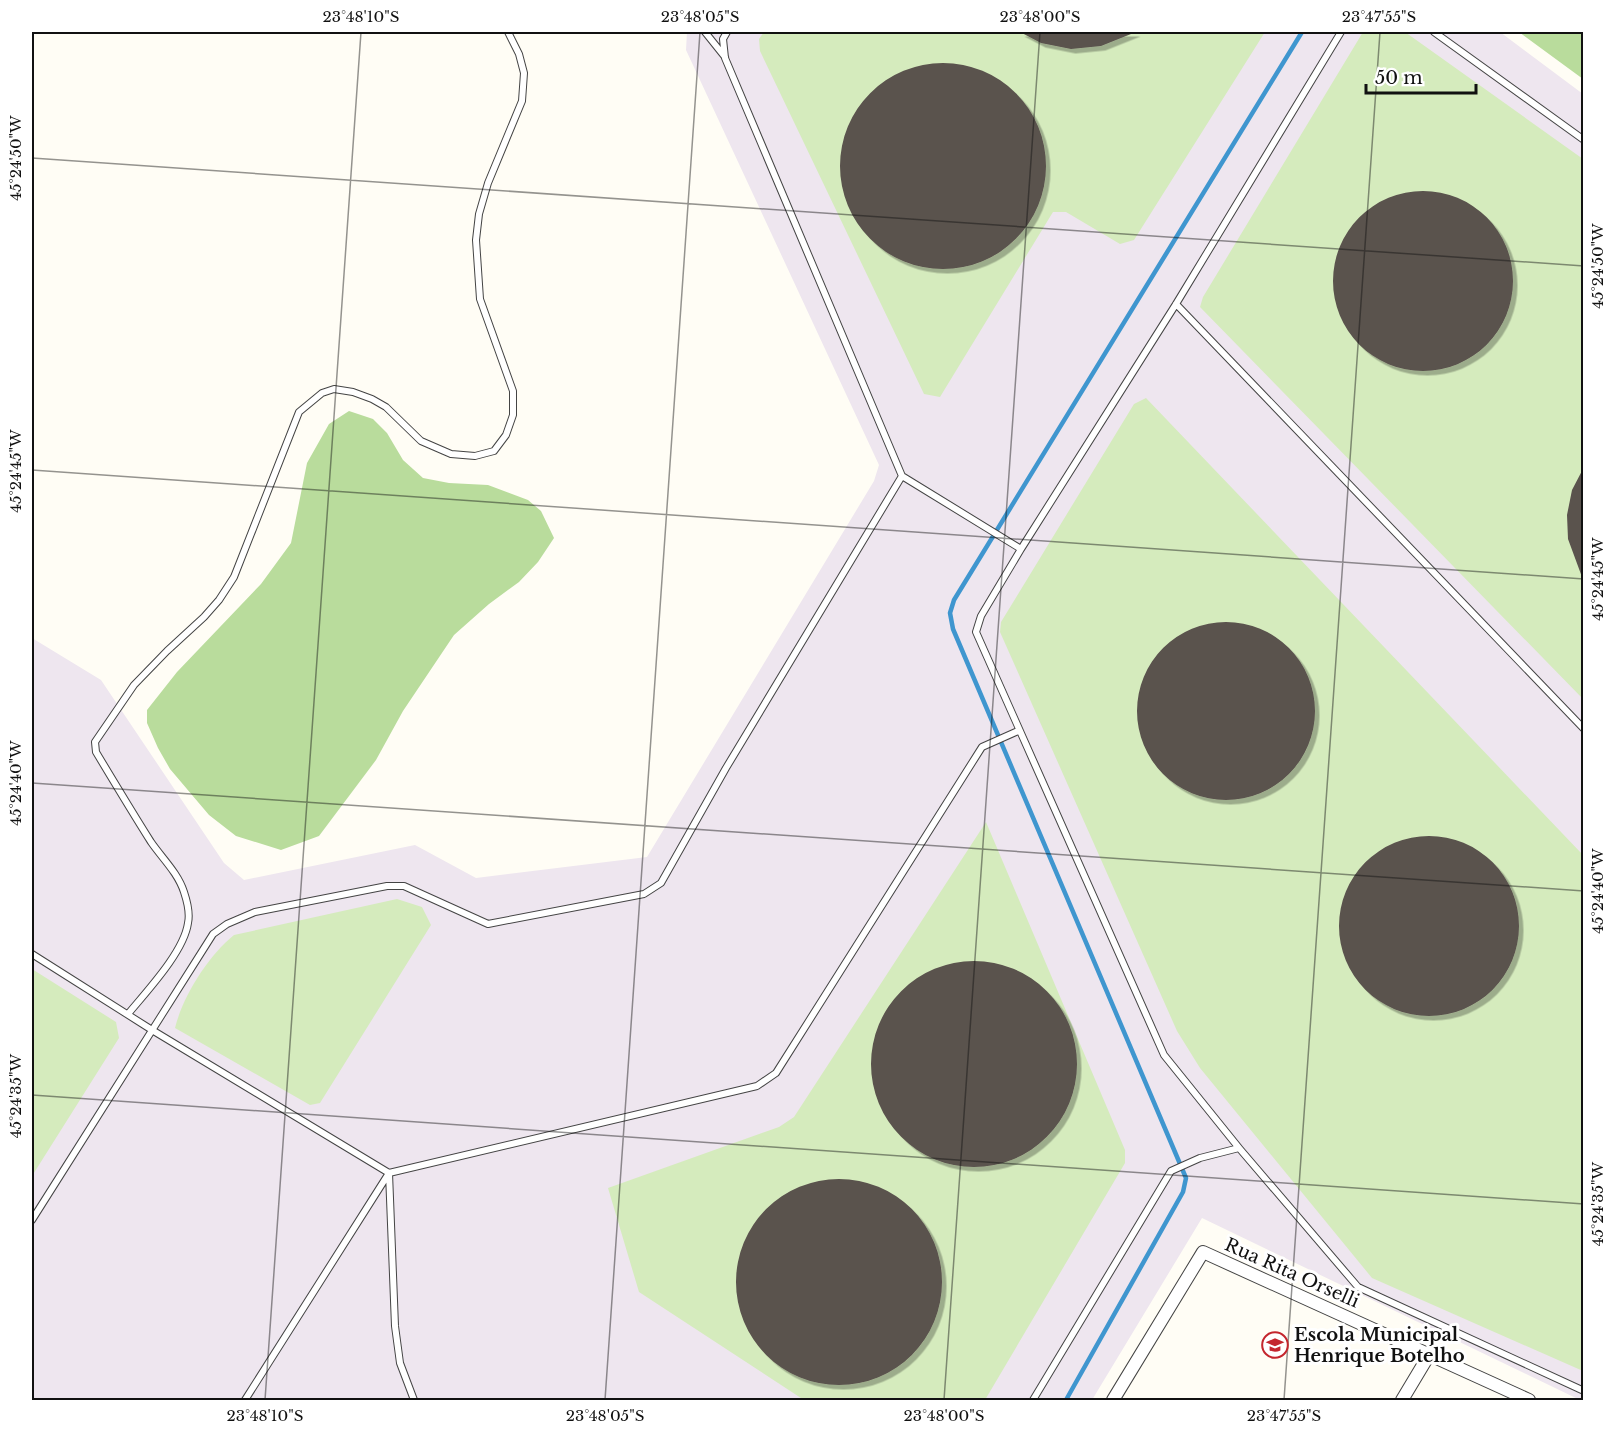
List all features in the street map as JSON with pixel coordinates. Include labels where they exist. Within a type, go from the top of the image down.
[{"type":"street","name":"Rua Rita Orselli","points":[[1113,1401],[1203,1252],[1529,1401]]},
{"type":"street","points":[[1402,1401],[1429,1355]]},
{"type":"lane","points":[[128,1014],[165,968],[184,939],[188,923],[187,905],[184,890],[152,844],[96,752],[95,742],[134,685],[204,618],[229,584],[299,412],[322,393],[334,389],[353,392],[386,407],[422,441],[451,454],[475,456],[494,451],[506,435],[513,415],[513,391],[480,300],[476,240],[479,214],[488,183],[522,101],[524,73],[519,54],[508,32]]},
{"type":"lane","points":[[705,32],[725,58],[902,476],[1021,549]]},
{"type":"lane","points":[[725,58],[723,39],[727,32]]},
{"type":"lane","points":[[1341,32],[1176,304],[1021,549],[981,616],[976,632],[1018,731],[1164,1055],[1239,1148],[1358,1287],[1584,1391]]},
{"type":"lane","points":[[1434,32],[1584,140]]},
{"type":"lane","points":[[1176,304],[1584,729]]},
{"type":"lane","points":[[32,1220],[213,934],[226,924],[255,912],[387,886],[404,886],[488,924],[644,894],[661,883],[726,768],[902,476]]},
{"type":"lane","points":[[32,954],[152,1030],[389,1173],[757,1086],[776,1073],[982,747],[1018,731]]},
{"type":"lane","points":[[1033,1401],[1171,1171],[1200,1158],[1239,1148]]},
{"type":"lane","points":[[245,1401],[389,1173]]},
{"type":"lane","points":[[389,1173],[395,1326],[400,1363],[414,1401]]},
{"type":"shaded area","points":[[687,32],[1500,32],[1583,94],[1583,1400],[1202,1218],[1092,1400],[32,1400],[32,638],[101,680],[224,863],[244,880],[415,845],[476,878],[647,857],[874,481],[879,465],[686,50]]},
{"type":"green space","points":[[764,32],[1265,32],[1134,240],[1120,244],[1066,212],[1053,212],[940,397],[924,394],[760,51],[759,39]]},
{"type":"green space","points":[[1363,32],[1405,32],[1583,159],[1583,699],[1200,307],[1203,297]]},
{"type":"green space","points":[[1519,32],[1583,32],[1583,79]]},
{"type":"green space","points":[[1146,398],[1583,855],[1583,1371],[1372,1278],[1200,1068],[1177,1031],[1000,632],[1001,622],[1134,404]]},
{"type":"green space","points":[[349,411],[373,419],[387,433],[403,460],[423,478],[449,483],[488,485],[528,500],[541,511],[554,538],[538,562],[519,582],[489,604],[454,635],[403,711],[376,760],[319,836],[281,850],[236,836],[209,815],[170,769],[147,723],[147,710],[177,672],[261,584],[291,543],[307,463],[329,424]]},
{"type":"green space","points":[[986,822],[1125,1150],[1125,1163],[985,1400],[804,1400],[639,1292],[608,1188],[779,1127],[794,1117]]},
{"type":"green space","points":[[397,899],[422,907],[431,925],[320,1103],[310,1105],[175,1028],[184,1003],[198,977],[215,954],[234,935]]},
{"type":"green space","points":[[32,969],[116,1022],[119,1038],[32,1176]]},
{"type":"building","points":[[1020,32],[1136,32],[1101,46],[1071,49],[1041,43]]},
{"type":"building","points":[[943,63],[963,65],[992,75],[1016,93],[1034,117],[1044,146],[1046,166],[1044,186],[1034,215],[1016,239],[992,257],[963,267],[943,269],[923,267],[894,257],[870,239],[852,215],[842,186],[840,166],[842,146],[852,117],[870,93],[894,75],[923,65]]},
{"type":"building","points":[[1423,191],[1441,192],[1458,197],[1487,217],[1507,246],[1512,263],[1512,299],[1507,316],[1487,345],[1458,365],[1441,370],[1423,371],[1405,370],[1388,365],[1359,345],[1339,316],[1334,299],[1333,281],[1334,263],[1339,246],[1359,217],[1388,197],[1405,192]]},
{"type":"building","points":[[1584,467],[1584,577],[1582,577],[1568,539],[1567,515],[1572,490]]},
{"type":"building","points":[[1226,622],[1260,629],[1289,648],[1308,677],[1315,711],[1308,745],[1289,774],[1260,793],[1226,800],[1192,793],[1163,774],[1144,745],[1137,711],[1144,677],[1163,648],[1192,629]]},
{"type":"building","points":[[1429,836],[1463,843],[1479,851],[1493,862],[1504,876],[1512,892],[1519,926],[1512,960],[1504,976],[1493,990],[1479,1001],[1463,1009],[1429,1016],[1395,1009],[1379,1001],[1365,990],[1354,976],[1346,960],[1339,926],[1346,892],[1354,876],[1365,862],[1379,851],[1395,843]]},
{"type":"building","points":[[974,961],[1004,965],[1023,973],[1047,991],[1065,1015],[1073,1034],[1077,1064],[1073,1094],[1065,1113],[1047,1137],[1023,1155],[1004,1163],[974,1167],[944,1163],[925,1155],[901,1137],[883,1113],[875,1094],[871,1064],[875,1034],[883,1015],[901,991],[925,973],[944,965]]},
{"type":"building","points":[[839,1179],[859,1181],[888,1191],[912,1209],[930,1233],[940,1262],[942,1282],[940,1302],[930,1331],[912,1355],[888,1373],[859,1383],[839,1385],[819,1383],[790,1373],[766,1355],[748,1331],[738,1302],[736,1282],[738,1262],[748,1233],[766,1209],[790,1191],[819,1181]]},
{"type":"waterway","points":[[1066,1400],[1183,1192],[1186,1178],[953,629],[950,613],[954,600],[1302,32]]},
{"type":"place","name":"Escola Municipal Henrique Botelho","points":[[1275,1345]]}]
